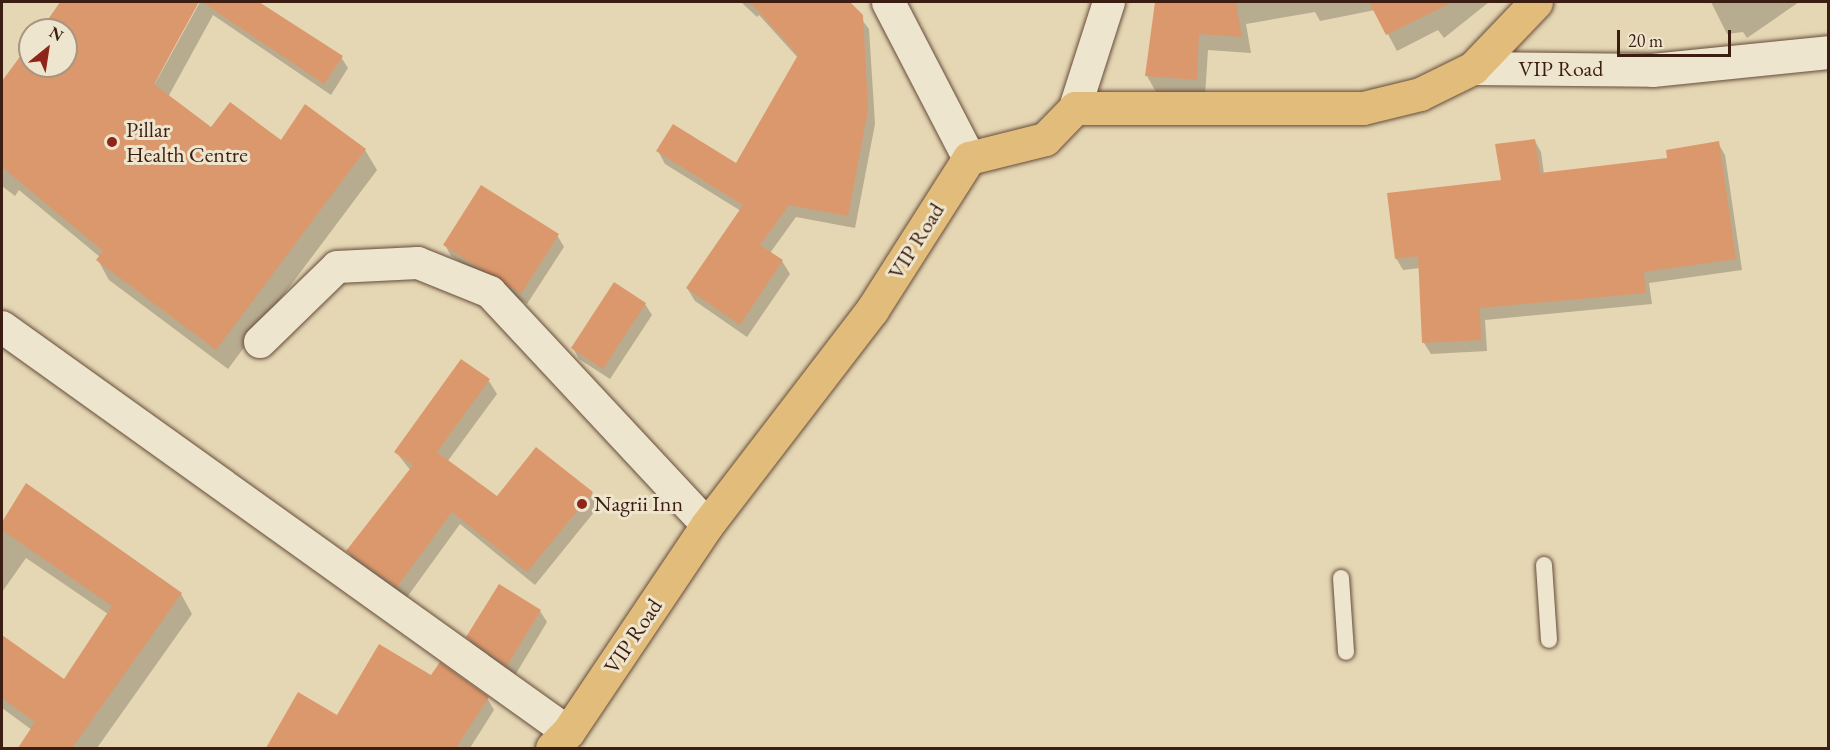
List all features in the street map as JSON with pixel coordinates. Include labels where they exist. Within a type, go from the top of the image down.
[{"type":"highway","name":"VIP Road","points":[[1075,108],[1363,108],[1420,93],[1473,68],[1536,2]]},
{"type":"highway","points":[[969,158],[1045,139],[1075,108]]},
{"type":"highway","name":"VIP Road","points":[[560,740],[707,525],[872,310],[969,158]]},
{"type":"main road","points":[[888,2],[969,158]]},
{"type":"main road","name":"VIP Road","points":[[1473,68],[1652,70],[1828,52]]},
{"type":"street","points":[[1075,108],[1109,2]]},
{"type":"street","points":[[260,342],[337,267],[418,263],[490,292],[707,525]]},
{"type":"street","points":[[3,330],[560,740]]},
{"type":"lane","points":[[1544,565],[1549,640]]},
{"type":"lane","points":[[1341,578],[1346,652]]},
{"type":"building","points":[[61,2],[199,2],[154,84],[211,127],[230,102],[281,140],[305,104],[366,149],[216,350],[96,260],[103,251],[2,167],[2,81],[18,59],[18,78],[78,78],[78,18],[49,18]]},
{"type":"building","points":[[202,2],[259,2],[343,56],[324,84]]},
{"type":"building","points":[[750,2],[850,2],[863,15],[868,110],[848,216],[789,205],[760,245],[783,260],[740,325],[686,288],[743,205],[656,151],[673,124],[736,163],[798,55]]},
{"type":"building","points":[[1155,2],[1236,2],[1242,37],[1199,34],[1197,80],[1145,76]]},
{"type":"building","points":[[1369,2],[1453,2],[1386,35]]},
{"type":"building","points":[[1535,139],[1540,173],[1667,158],[1666,150],[1719,141],[1736,259],[1644,272],[1646,293],[1480,308],[1481,340],[1422,343],[1418,256],[1395,259],[1387,193],[1501,180],[1495,144]]},
{"type":"building","points":[[481,185],[559,234],[521,294],[443,245]]},
{"type":"building","points":[[614,282],[646,303],[603,369],[571,348]]},
{"type":"building","points":[[461,359],[490,379],[437,452],[497,496],[536,447],[593,492],[527,572],[452,512],[397,587],[346,551],[413,465],[394,452]]},
{"type":"building","points":[[26,483],[182,593],[72,748],[18,748],[35,722],[2,698],[2,635],[64,679],[112,606],[2,530],[2,522]]},
{"type":"building","points":[[499,584],[541,610],[507,666],[466,637]]},
{"type":"building","points":[[379,644],[431,675],[440,662],[489,697],[456,748],[266,748],[298,692],[337,715]]},
{"type":"place","name":"Pillar Health Centre","points":[[112,142]]},
{"type":"place","name":"Nagrii Inn","points":[[582,504]]}]
